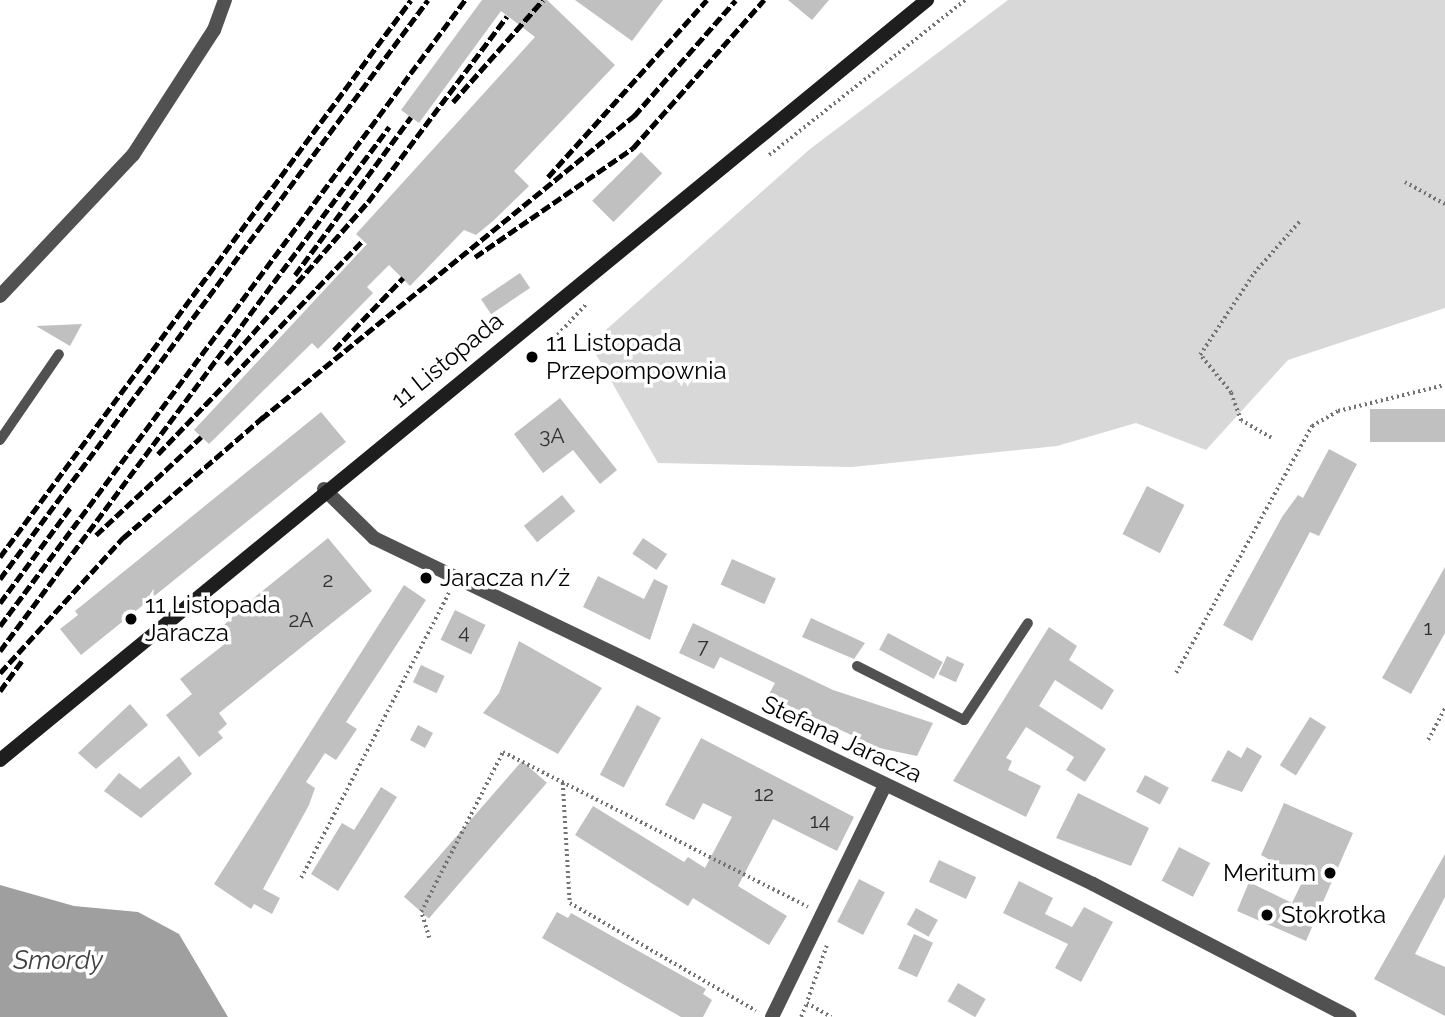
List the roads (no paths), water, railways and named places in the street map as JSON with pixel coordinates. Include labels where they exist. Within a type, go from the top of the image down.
[{"type":"main road","name":"11 Listopada","points":[[0,760],[324,489],[927,0]]},
{"type":"street","points":[[0,296],[133,155],[214,30],[225,0]]},
{"type":"street","name":"Stefana Jaracza","points":[[324,489],[374,538],[885,785],[1350,1017]]},
{"type":"street","points":[[769,1017],[885,785]]},
{"type":"lane","points":[[0,440],[59,354]]},
{"type":"lane","points":[[857,666],[964,720],[1028,623]]},
{"type":"water","name":"Smordy","points":[[0,885],[74,906],[138,912],[179,934],[228,1017],[0,1017]]},
{"type":"railway","points":[[0,557],[411,0]]},
{"type":"railway","points":[[0,579],[428,0]]},
{"type":"railway","points":[[0,626],[465,0]]},
{"type":"railway","points":[[453,102],[543,0]]},
{"type":"railway","points":[[548,177],[707,0]]},
{"type":"railway","points":[[261,419],[634,116],[736,0]]},
{"type":"railway","points":[[475,257],[633,148],[764,0]]},
{"type":"railway","points":[[226,364],[368,202],[507,16]]},
{"type":"railway","points":[[295,275],[411,117]]},
{"type":"railway","points":[[0,651],[389,127]]},
{"type":"railway","points":[[158,454],[363,240]]},
{"type":"railway","points":[[334,350],[403,278]]},
{"type":"railway","points":[[0,673],[123,538],[268,413]]},
{"type":"railway","points":[[96,535],[201,437]]},
{"type":"railway","points":[[0,603],[70,508]]},
{"type":"railway","points":[[0,691],[22,661]]},
{"type":"place","name":"11 Listopada Przepompownia","points":[[532,357]]},
{"type":"place","name":"Jaracza n/ż","points":[[426,578]]},
{"type":"place","name":"11 Listopada Jaracza","points":[[131,619]]},
{"type":"place","name":"Meritum","points":[[1330,873]]},
{"type":"place","name":"Stokrotka","points":[[1267,915]]}]
